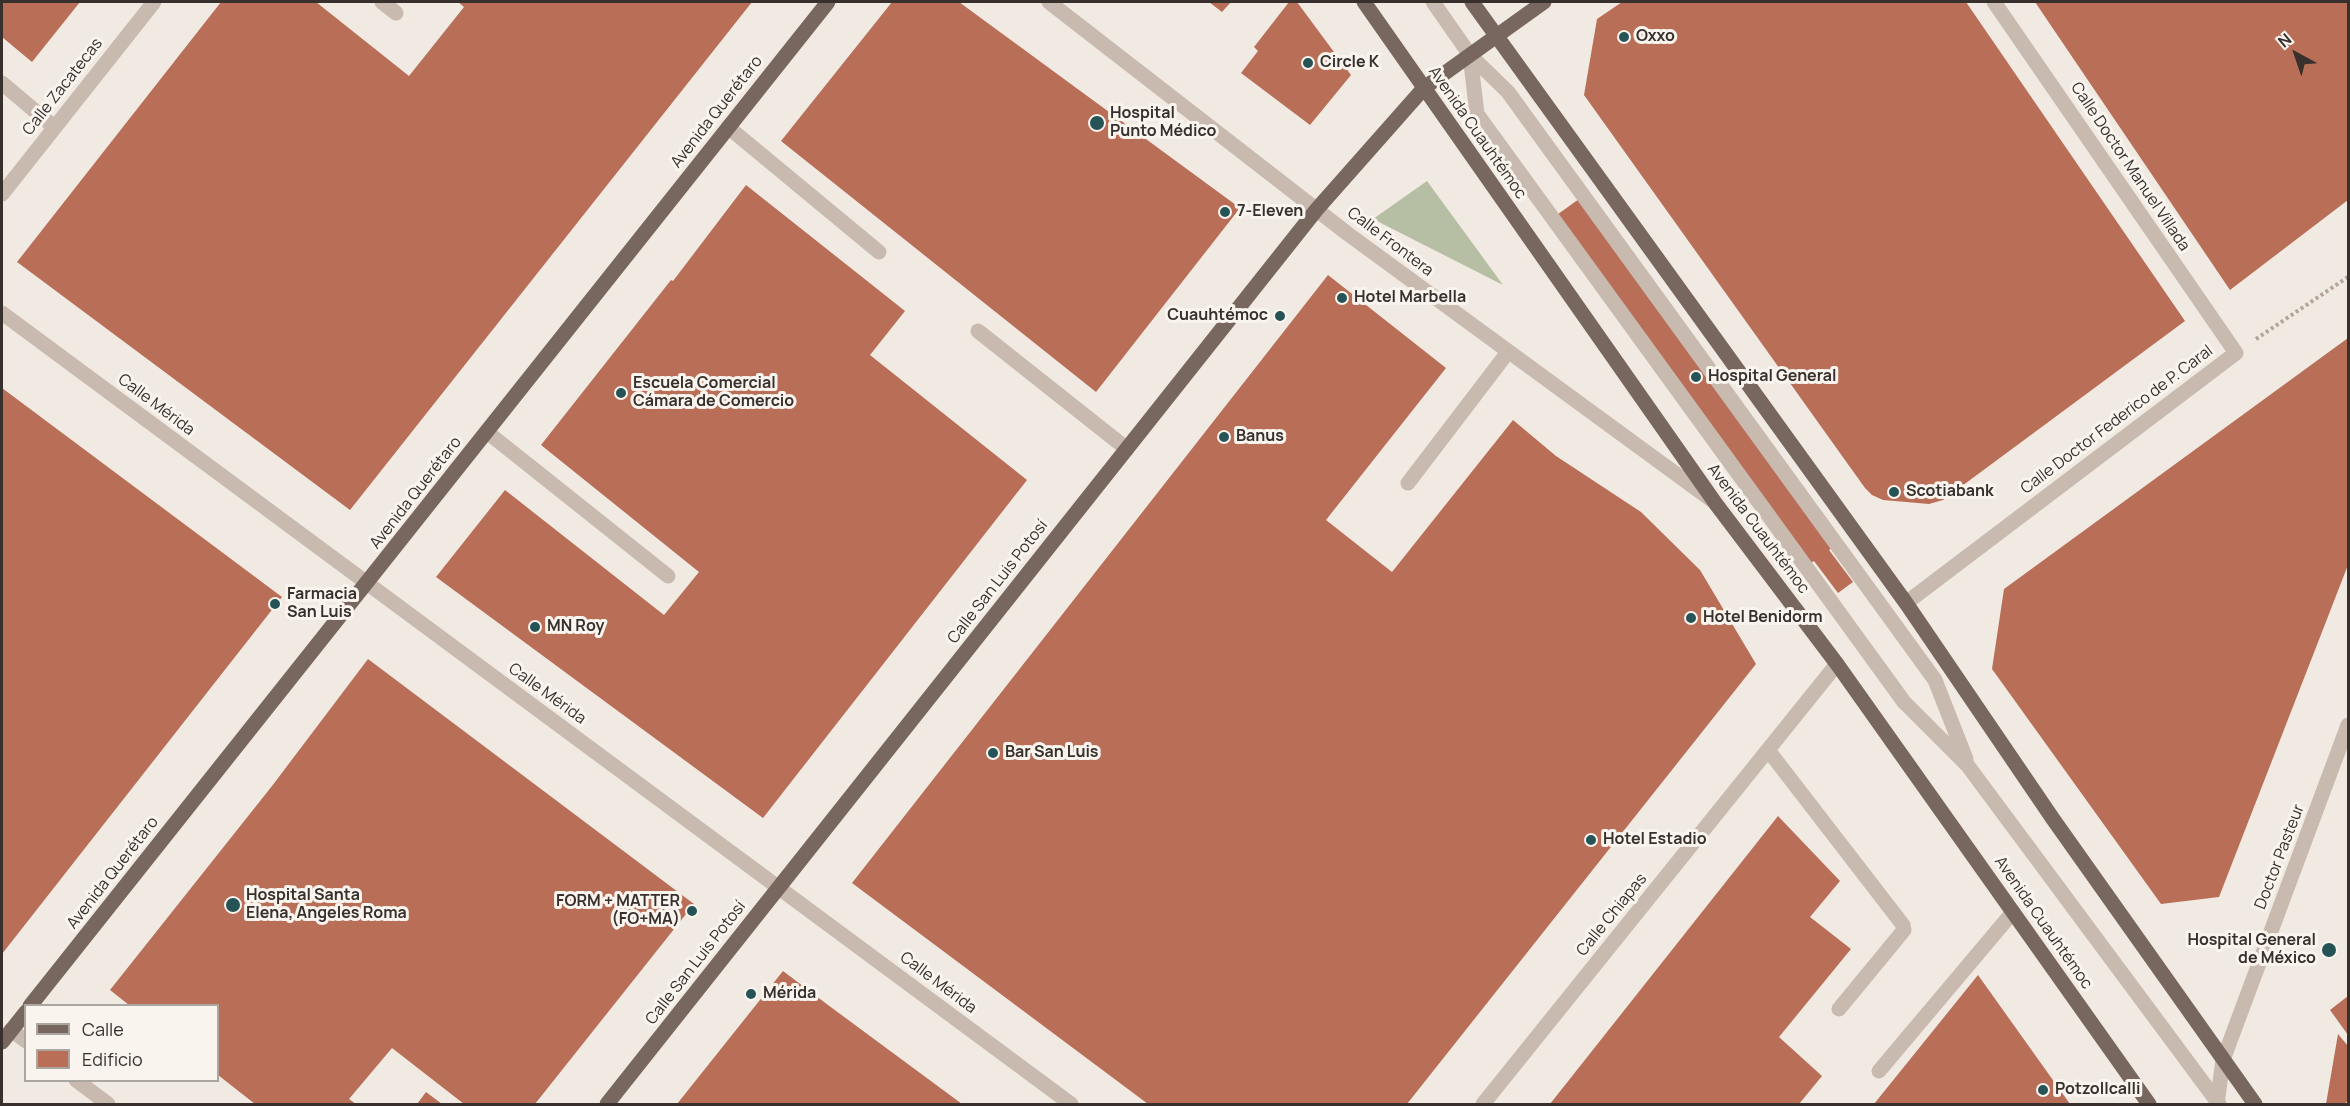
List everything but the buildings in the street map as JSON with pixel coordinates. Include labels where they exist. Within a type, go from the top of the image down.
[{"type":"main road","name":"Avenida Querétaro","points":[[31,1004],[828,2]]},
{"type":"main road","name":"Avenida Cuauhtémoc","points":[[1364,2],[1716,504],[1837,664],[2149,1104]]},
{"type":"main road","points":[[1472,2],[1906,603],[2053,819],[2255,1104]]},
{"type":"main road","name":"Calle San Luis Potosí","points":[[607,1104],[1317,209],[1424,88],[1544,2]]},
{"type":"main road","points":[[6,1036],[24,1014]]},
{"type":"street","name":"Calle Zacatecas","points":[[2,194],[154,2]]},
{"type":"street","points":[[382,2],[396,13]]},
{"type":"street","name":"Calle Frontera","points":[[1049,2],[1317,209],[1716,504]]},
{"type":"street","points":[[1433,2],[1470,55],[1508,92],[1935,680],[1968,766]]},
{"type":"street","name":"Calle Doctor Manuel Villada","points":[[1994,2],[2235,353]]},
{"type":"street","points":[[1470,55],[1477,114],[1904,702],[1968,766],[2218,1104]]},
{"type":"street","points":[[2,83],[54,127]]},
{"type":"street","points":[[728,127],[879,252]]},
{"type":"street","name":"Calle Mérida","points":[[2,313],[1071,1104]]},
{"type":"street","points":[[978,331],[1127,449]]},
{"type":"street","points":[[1408,483],[1508,352]]},
{"type":"street","name":"Calle Doctor Federico de P. Caral","points":[[1906,603],[2235,353]]},
{"type":"street","points":[[487,432],[668,576]]},
{"type":"street","name":"Calle Chiapas","points":[[1483,1104],[1837,664]]},
{"type":"street","name":"Doctor Pasteur","points":[[2218,1104],[2223,1060],[2349,725]]},
{"type":"street","points":[[1768,750],[1903,926],[1904,930],[1839,1009]]},
{"type":"street","points":[[1879,1071],[2013,912]]},
{"type":"street","points":[[6,1036],[24,1040]]},
{"type":"street","points":[[79,1082],[108,1104]]},
{"type":"path","points":[[2235,353],[2349,277]]},
{"type":"green space","points":[[1427,181],[1503,285],[1373,219]]},
{"type":"place","name":"Oxxo","points":[[1624,37]]},
{"type":"place","name":"Circle K","points":[[1308,63]]},
{"type":"place","name":"Hospital Punto Médico","points":[[1097,123]]},
{"type":"place","name":"7-Eleven","points":[[1225,212]]},
{"type":"place","name":"Hotel Marbella","points":[[1342,298]]},
{"type":"place","name":"Cuauhtémoc","points":[[1280,316]]},
{"type":"place","name":"Hospital General","points":[[1696,377]]},
{"type":"place","name":"Escuela Comercial Cámara de Comercio","points":[[621,393]]},
{"type":"place","name":"Banus","points":[[1224,437]]},
{"type":"place","name":"Scotiabank","points":[[1894,492]]},
{"type":"place","name":"Farmacia San Luis","points":[[275,604]]},
{"type":"place","name":"Hotel Benidorm","points":[[1691,618]]},
{"type":"place","name":"MN Roy","points":[[535,627]]},
{"type":"place","name":"Bar San Luis","points":[[993,753]]},
{"type":"place","name":"Hotel Estadio","points":[[1591,840]]},
{"type":"place","name":"Hospital Santa Elena, Angeles Roma","points":[[233,905]]},
{"type":"place","name":"FORM + MATTER (FO+MA)","points":[[692,911]]},
{"type":"place","name":"Hospital General de México","points":[[2329,950]]},
{"type":"place","name":"Mérida","points":[[751,994]]},
{"type":"place","name":"Potzollcalli","points":[[2043,1090]]}]
